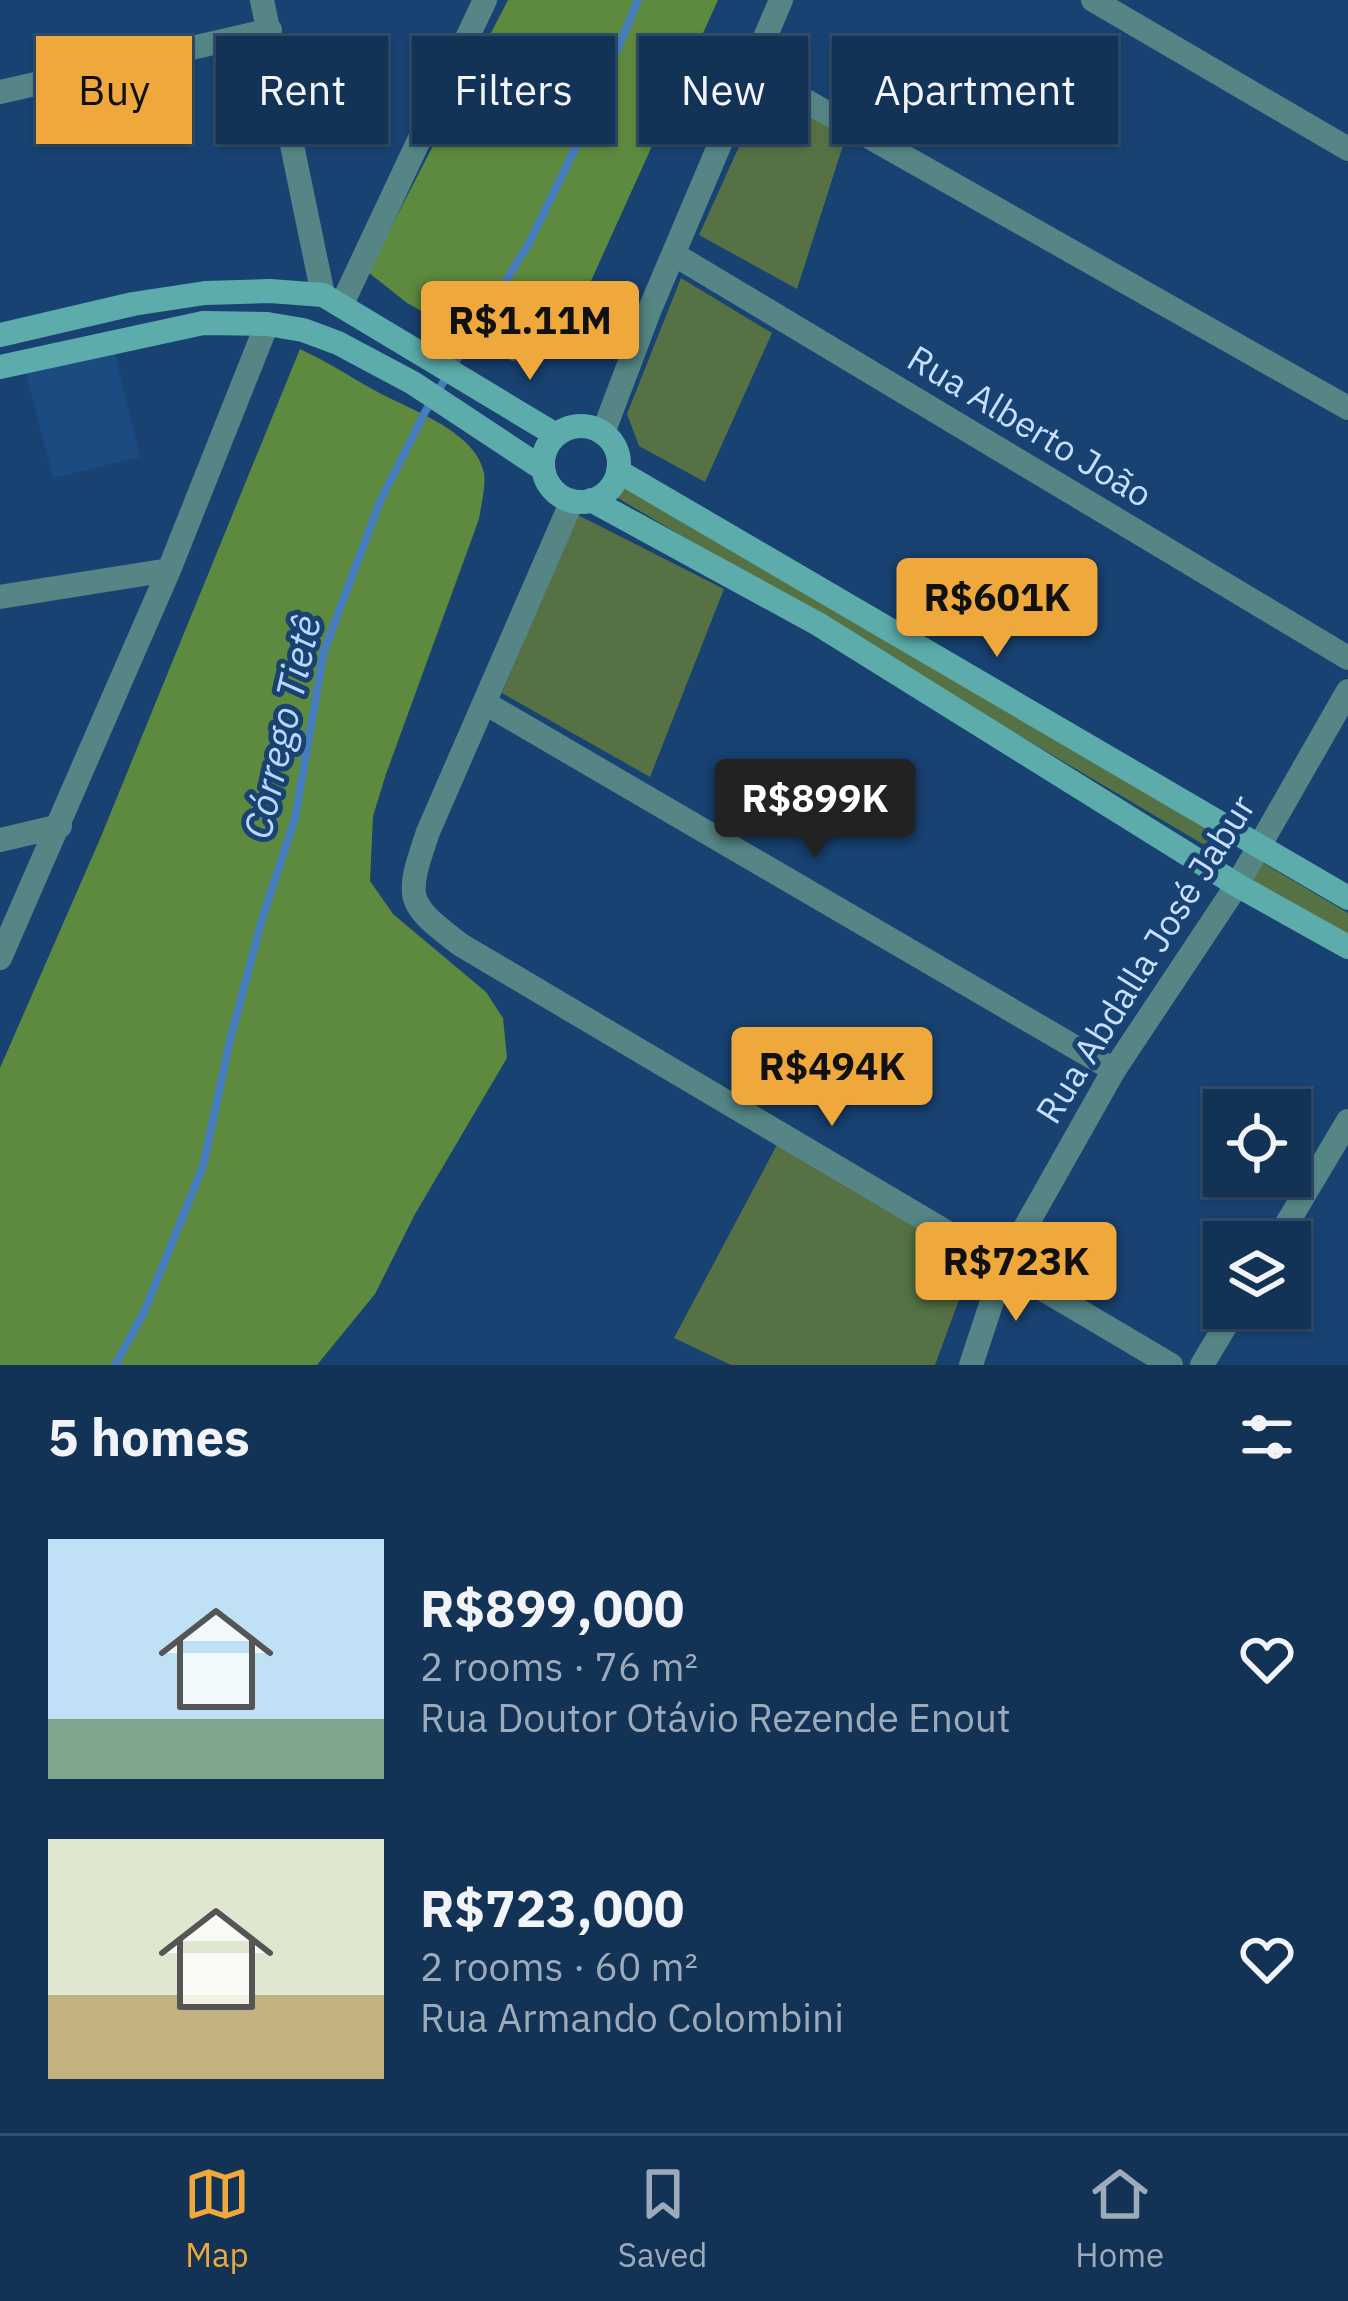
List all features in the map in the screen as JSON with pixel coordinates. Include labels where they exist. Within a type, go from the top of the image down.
[{"type":"street","points":[[262,0],[333,300]]},
{"type":"street","points":[[333,300],[485,0]]},
{"type":"street","points":[[767,36],[782,0]]},
{"type":"street","points":[[1093,0],[1348,149]]},
{"type":"street","points":[[0,92],[270,29]]},
{"type":"street","points":[[808,103],[1348,408]]},
{"type":"street","points":[[603,433],[721,144]]},
{"type":"street","name":"Rua Alberto João","points":[[675,255],[1348,658]]},
{"type":"street","points":[[0,335],[133,304],[205,293],[270,291],[333,300],[556,435]]},
{"type":"street","points":[[0,367],[203,323],[267,324],[338,343],[466,415],[543,469],[553,489],[818,624],[1237,885],[1348,947]]},
{"type":"street","points":[[0,958],[169,570],[267,324]]},
{"type":"street","points":[[543,469],[545,450],[556,435],[582,426],[603,433],[616,450],[618,471],[612,486],[582,500],[428,832],[411,889],[414,904],[461,945],[1171,1365]]},
{"type":"street","points":[[618,471],[1348,898]]},
{"type":"street","points":[[0,597],[169,570]]},
{"type":"street","name":"Rua Abdalla José Jabur","points":[[971,1365],[1004,1265],[1114,1070],[1237,885],[1348,691]]},
{"type":"street","points":[[485,704],[1114,1070]]},
{"type":"street","points":[[0,840],[60,826]]},
{"type":"street","points":[[1288,1221],[1348,1121]]},
{"type":"street","points":[[1202,1365],[1223,1329]]},
{"type":"shaded area","points":[[115,353],[140,457],[53,478],[26,373]]},
{"type":"green space","points":[[508,0],[718,0],[702,36],[639,36],[639,144],[653,144],[586,292],[545,356],[512,361],[407,303],[368,272],[434,144],[615,144],[615,36],[489,36]]},
{"type":"green space","points":[[808,112],[832,125],[832,144],[843,144],[797,289],[699,235],[740,144],[808,144]]},
{"type":"green space","points":[[681,278],[772,333],[705,482],[639,446],[627,414]]},
{"type":"green space","points":[[300,349],[438,422],[468,444],[484,473],[479,519],[373,816],[370,881],[393,914],[486,992],[503,1018],[507,1058],[415,1214],[375,1294],[317,1365],[0,1365],[0,1068],[100,839]]},
{"type":"green space","points":[[626,478],[1236,845],[1228,859],[611,494]]},
{"type":"green space","points":[[576,514],[724,589],[650,777],[502,693]]},
{"type":"green space","points":[[1263,863],[1348,913],[1348,936],[1252,880]]},
{"type":"green space","points":[[779,1141],[974,1259],[935,1365],[731,1365],[674,1338]]},
{"type":"waterway","name":"Córrego Tietê","points":[[115,1365],[144,1312],[203,1166],[230,1040],[295,818],[324,651],[380,501],[425,412],[529,243],[582,134],[638,0]]}]
